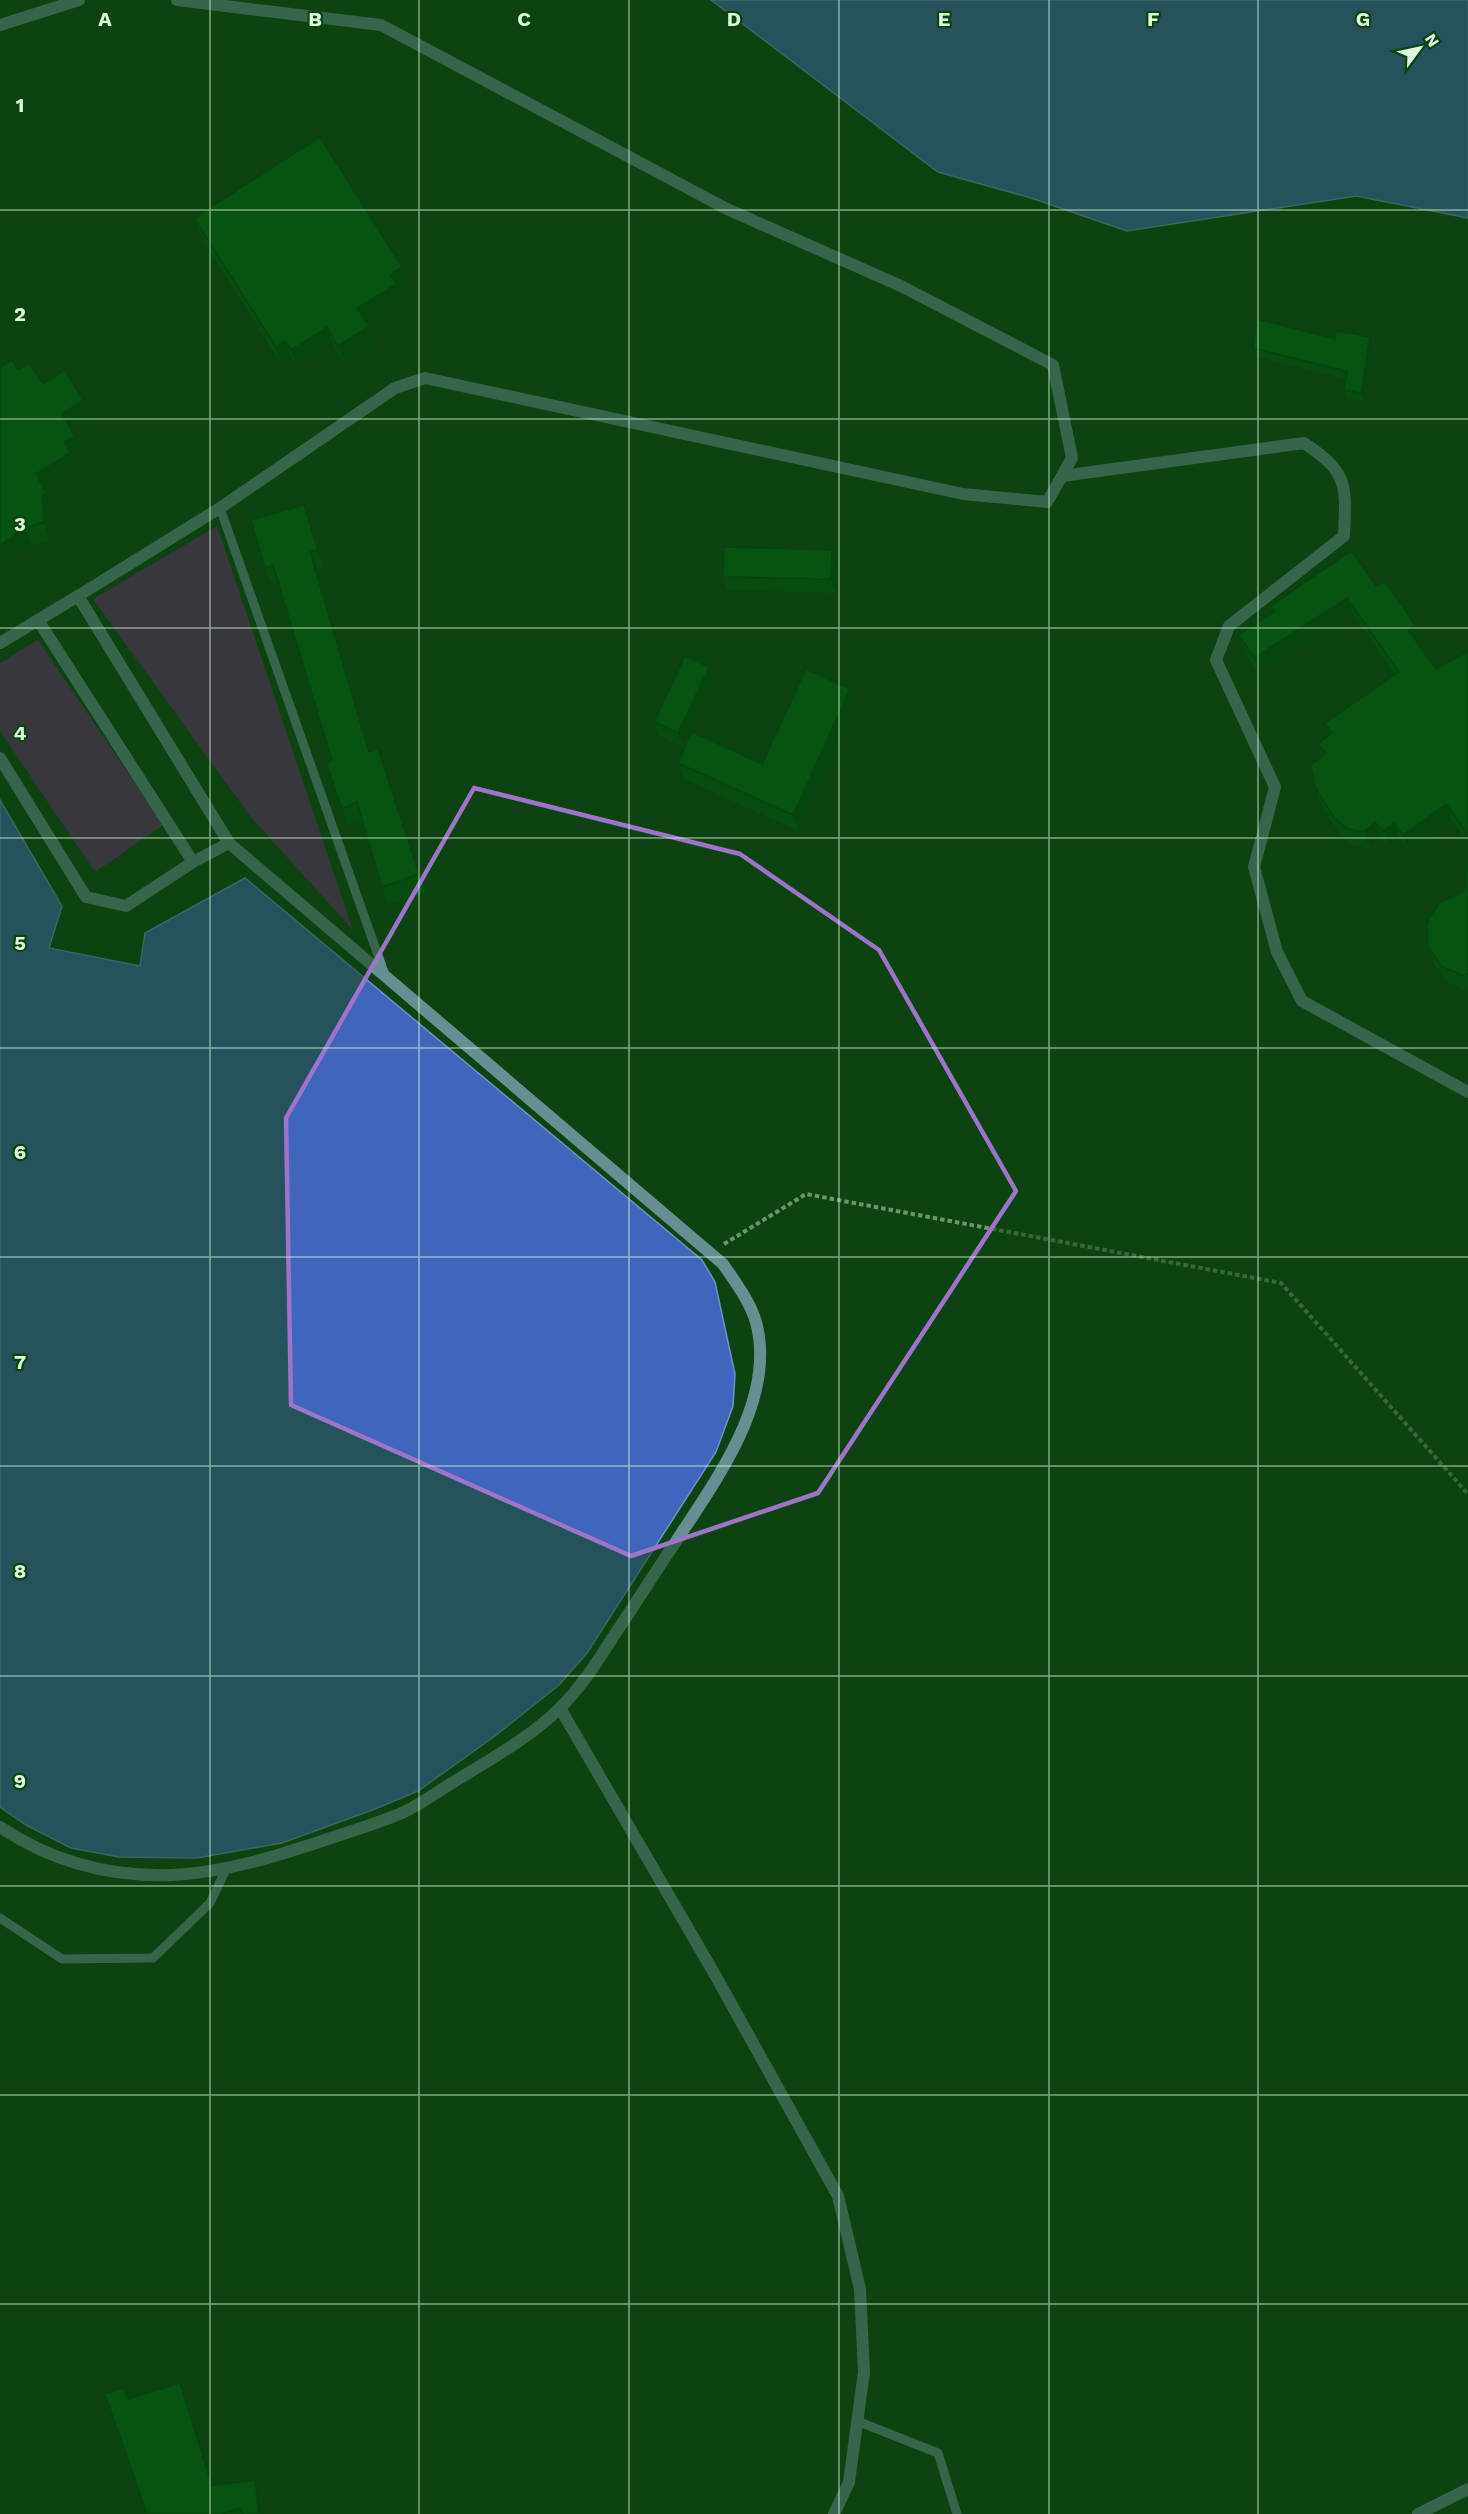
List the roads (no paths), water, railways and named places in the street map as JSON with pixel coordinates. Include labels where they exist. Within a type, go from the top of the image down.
[{"type":"street","points":[[0,25],[79,0]]},
{"type":"street","points":[[0,643],[220,508],[395,388],[425,378],[963,494],[1047,502],[1072,458],[1053,365],[900,286],[727,209],[381,25],[177,0]]},
{"type":"street","points":[[1062,476],[1304,443],[1328,459],[1345,489],[1344,536],[1229,626],[1216,660],[1275,787],[1254,867],[1277,952],[1302,1001],[1468,1092]]},
{"type":"street","points":[[0,1827],[25,1844],[67,1862],[111,1871],[171,1875],[227,1867],[288,1852],[405,1812],[530,1733],[560,1708],[601,1656],[731,1457],[752,1402],[762,1358],[756,1321],[742,1292],[723,1264],[229,843],[78,596]]},
{"type":"street","points":[[38,620],[193,862]]},
{"type":"street","points":[[0,758],[86,897],[126,906],[193,862],[229,843]]},
{"type":"street","points":[[560,1708],[714,1973],[838,2196],[860,2289],[864,2372],[849,2482],[834,2514]]},
{"type":"street","points":[[1418,2514],[1468,2489]]},
{"type":"lane","points":[[220,508],[386,978]]},
{"type":"lane","points":[[1,1919],[62,1959],[153,1958],[210,1903],[227,1867]]},
{"type":"lane","points":[[857,2421],[938,2453],[957,2514]]},
{"type":"water","points":[[711,0],[1468,0],[1468,218],[1356,196],[1127,231],[1031,198],[938,172]]},
{"type":"water","points":[[0,800],[62,906],[49,948],[140,966],[145,933],[245,878],[702,1260],[715,1282],[735,1374],[733,1406],[716,1452],[587,1653],[559,1685],[495,1736],[418,1791],[282,1843],[197,1858],[119,1857],[71,1848],[26,1825],[0,1807]]}]
